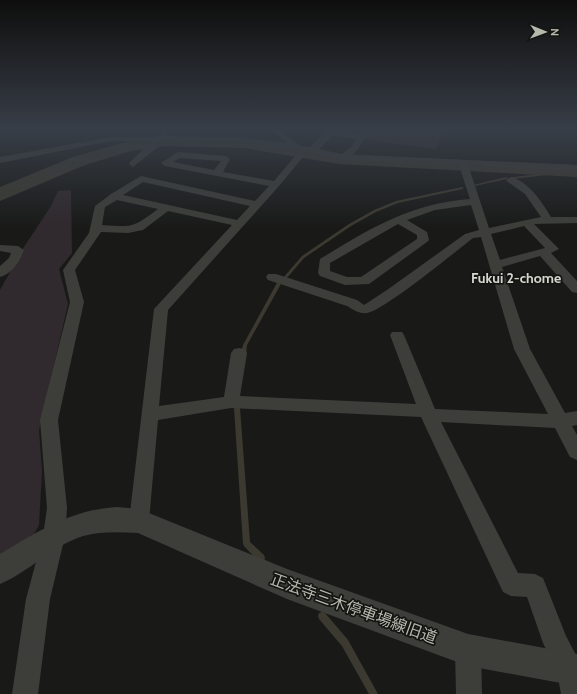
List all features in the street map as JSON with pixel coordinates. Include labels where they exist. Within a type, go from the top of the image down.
[{"type":"street","points":[[166,162],[208,172],[276,184]]},
{"type":"street","points":[[216,173],[220,170],[224,162]]},
{"type":"street","points":[[139,521],[161,309],[294,162]]},
{"type":"street","points":[[416,162],[464,166],[577,168]]},
{"type":"street","points":[[464,166],[474,202],[522,349],[569,420],[577,452]]},
{"type":"street","points":[[25,694],[38,599],[54,536],[57,508],[56,482],[49,420],[77,302],[69,270],[95,233],[100,206],[141,179],[257,204]]},
{"type":"street","points":[[511,180],[520,184],[531,195],[548,220]]},
{"type":"street","points":[[114,196],[238,223]]},
{"type":"street","points":[[398,219],[423,234],[423,240],[364,281],[345,281],[324,273],[324,262],[375,230],[398,219],[453,202],[474,202]]},
{"type":"street","points":[[96,228],[128,230],[139,228],[167,207]]},
{"type":"street","points":[[272,277],[352,303],[361,309],[367,309],[392,293],[469,236],[537,220],[577,220]]},
{"type":"street","points":[[495,265],[553,249],[527,223]]},
{"type":"street","points":[[0,248],[18,250],[14,260],[0,272]]},
{"type":"street","points":[[543,252],[577,289]]},
{"type":"street","points":[[311,289],[329,275]]},
{"type":"street","points":[[397,335],[429,413],[511,584],[535,586],[556,643],[574,678]]},
{"type":"street","points":[[232,402],[240,353]]},
{"type":"street","points":[[151,414],[232,402],[569,420]]},
{"type":"street","name":"正法寺三木停車場線旧道","points":[[0,570],[54,536],[74,526],[96,520],[126,519],[139,521],[287,584],[468,650],[574,678]]},
{"type":"street","points":[[468,650],[469,694]]},
{"type":"shaded area","points":[[71,190],[72,253],[59,269],[68,304],[39,430],[42,471],[39,525],[34,534],[0,557],[0,290],[24,247],[51,206],[58,191]]},
{"type":"waterway","points":[[0,195],[76,162]]},
{"type":"waterway","points":[[406,162],[577,171]]},
{"type":"waterway","points":[[513,178],[563,172],[563,170]]},
{"type":"waterway","points":[[475,185],[506,178]]},
{"type":"waterway","points":[[285,278],[303,257],[350,225],[375,211],[397,202],[462,188]]},
{"type":"waterway","points":[[243,356],[245,345],[280,282]]},
{"type":"waterway","points":[[237,408],[247,544],[261,558]]},
{"type":"waterway","points":[[322,616],[345,643],[374,694]]},
{"type":"district","name":"Fukui 2-chome","points":[[516,278]]}]
